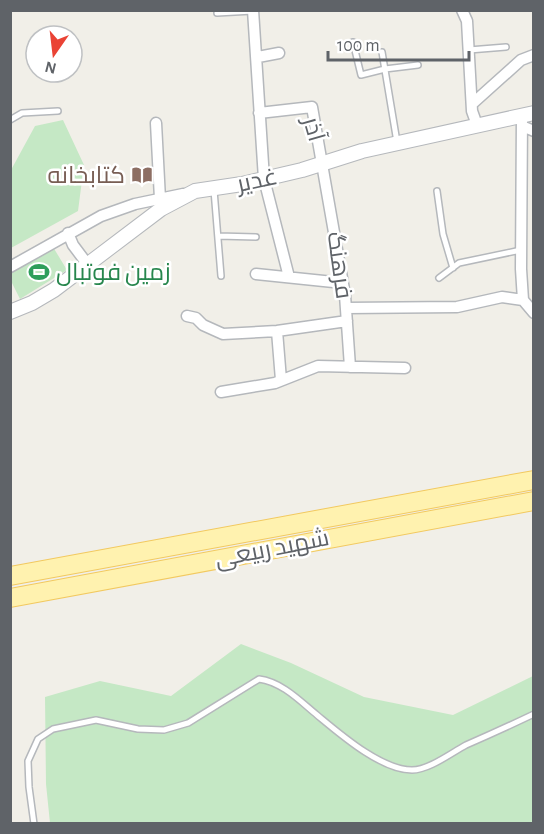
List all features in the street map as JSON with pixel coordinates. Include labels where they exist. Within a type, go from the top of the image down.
[{"type":"main road","name":"شهید ربیعی","points":[[10,576],[534,480]]},
{"type":"main road","name":"شهید ربیعی","points":[[10,598],[534,501]]},
{"type":"main road","points":[[366,512],[368,531]]},
{"type":"main road","points":[[340,516],[342,535]]},
{"type":"street","points":[[462,10],[467,21],[472,104],[477,125]]},
{"type":"street","points":[[253,11],[258,57],[264,179],[289,277]]},
{"type":"street","points":[[258,57],[279,53]]},
{"type":"street","points":[[472,104],[521,60],[534,55]]},
{"type":"street","name":"آذر","points":[[259,113],[312,107],[322,163]]},
{"type":"street","points":[[526,118],[534,131]]},
{"type":"street","points":[[526,118],[522,250],[523,300],[534,313]]},
{"type":"street","name":"غدیر","points":[[10,312],[32,303],[88,265],[161,209],[195,191],[264,179],[362,151],[477,125],[526,118]]},
{"type":"street","points":[[156,123],[160,199]]},
{"type":"street","name":"فرهنگ","points":[[322,163],[344,283],[350,367]]},
{"type":"street","points":[[10,267],[102,216],[135,204],[195,191]]},
{"type":"street","points":[[68,233],[73,245],[88,265]]},
{"type":"street","points":[[256,274],[344,283]]},
{"type":"street","points":[[346,308],[457,307],[502,297],[523,300]]},
{"type":"street","points":[[187,316],[196,318],[203,325],[223,334],[276,331],[348,321]]},
{"type":"street","points":[[276,331],[281,380]]},
{"type":"street","points":[[221,392],[281,380],[318,366],[405,368]]},
{"type":"lane","points":[[217,12],[253,11]]},
{"type":"lane","points":[[353,42],[361,75],[418,65]]},
{"type":"lane","points":[[469,50],[506,47]]},
{"type":"lane","points":[[382,52],[397,143]]},
{"type":"lane","points":[[10,120],[22,113],[58,111]]},
{"type":"lane","points":[[214,188],[221,276]]},
{"type":"lane","points":[[437,191],[443,234],[453,268]]},
{"type":"lane","points":[[218,236],[256,237]]},
{"type":"lane","points":[[439,278],[459,263],[522,250]]},
{"type":"lane","points":[[34,824],[28,761],[38,739],[54,729],[96,720],[138,729],[164,730],[188,723],[260,679],[270,680],[290,692],[362,751],[397,767],[413,770],[435,763],[465,746],[534,714]]},
{"type":"green space","points":[[63,120],[84,165],[78,211],[11,248],[11,170],[35,126]]},
{"type":"green space","name":"زمین فوتبال","points":[[53,247],[67,270],[20,299],[10,274]]},
{"type":"green space","points":[[241,644],[291,663],[364,697],[453,715],[533,676],[533,823],[50,823],[46,784],[45,697],[100,681],[171,696]]},
{"type":"place","name":"کتابخانه","points":[[142,175]]},
{"type":"place","name":"زمین فوتبال","points":[[39,272]]}]
